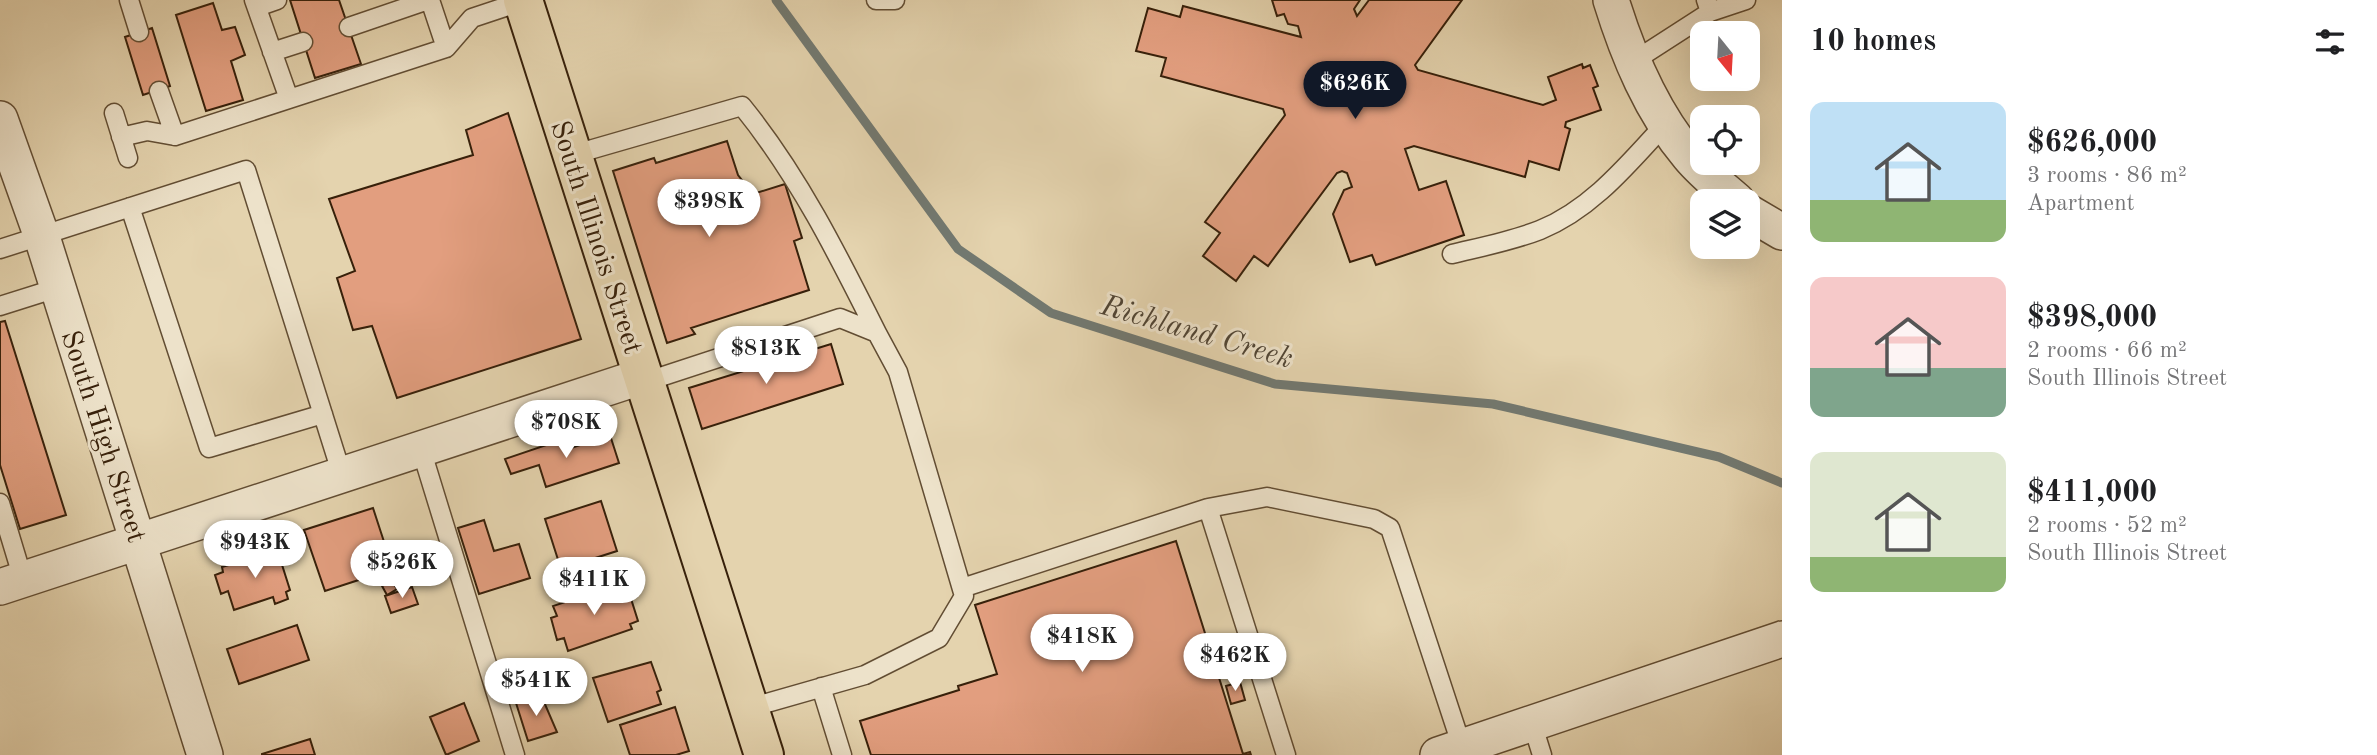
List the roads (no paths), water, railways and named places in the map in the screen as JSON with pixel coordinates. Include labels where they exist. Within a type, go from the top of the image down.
[{"type":"main road","name":"South Illinois Street","points":[[523,1],[764,755]]},
{"type":"street","points":[[1611,0],[1653,104],[1689,157],[1724,189]]},
{"type":"street","name":"South High Street","points":[[2,134],[42,237],[205,755]]},
{"type":"street","points":[[1760,219],[1782,232]]},
{"type":"street","points":[[12,583],[644,379]]},
{"type":"street","points":[[1450,751],[1537,739],[1782,639]]},
{"type":"lane","points":[[128,0],[139,32]]},
{"type":"lane","points":[[277,0],[255,3],[289,99]]},
{"type":"lane","points":[[348,27],[429,0],[446,48]]},
{"type":"lane","points":[[876,0],[895,0]]},
{"type":"lane","points":[[1634,61],[1708,6],[1746,0]]},
{"type":"lane","points":[[121,137],[147,131],[175,136],[446,48],[472,18],[523,1]]},
{"type":"lane","points":[[272,51],[303,41]]},
{"type":"lane","points":[[159,91],[175,136]]},
{"type":"lane","points":[[572,155],[743,106],[774,147],[827,232],[898,372],[964,596],[939,638],[865,675],[748,708]]},
{"type":"lane","points":[[114,113],[128,158]]},
{"type":"lane","points":[[1452,254],[1539,231],[1568,217],[1606,186],[1666,123]]},
{"type":"lane","points":[[0,249],[246,170],[342,475]]},
{"type":"lane","points":[[130,207],[209,448],[323,414]]},
{"type":"lane","points":[[0,306],[57,288]]},
{"type":"lane","points":[[644,379],[840,318],[877,332]]},
{"type":"lane","points":[[421,449],[515,755]]},
{"type":"lane","points":[[962,588],[1208,508],[1267,497],[1374,519],[1390,528],[1450,751]]},
{"type":"lane","points":[[0,503],[12,583]]},
{"type":"lane","points":[[1208,508],[1286,755]]},
{"type":"lane","points":[[821,687],[842,755]]},
{"type":"waterway","name":"Richland Creek","points":[[776,0],[958,249],[1051,313],[1275,384],[1493,404],[1719,457],[1782,483]]}]
